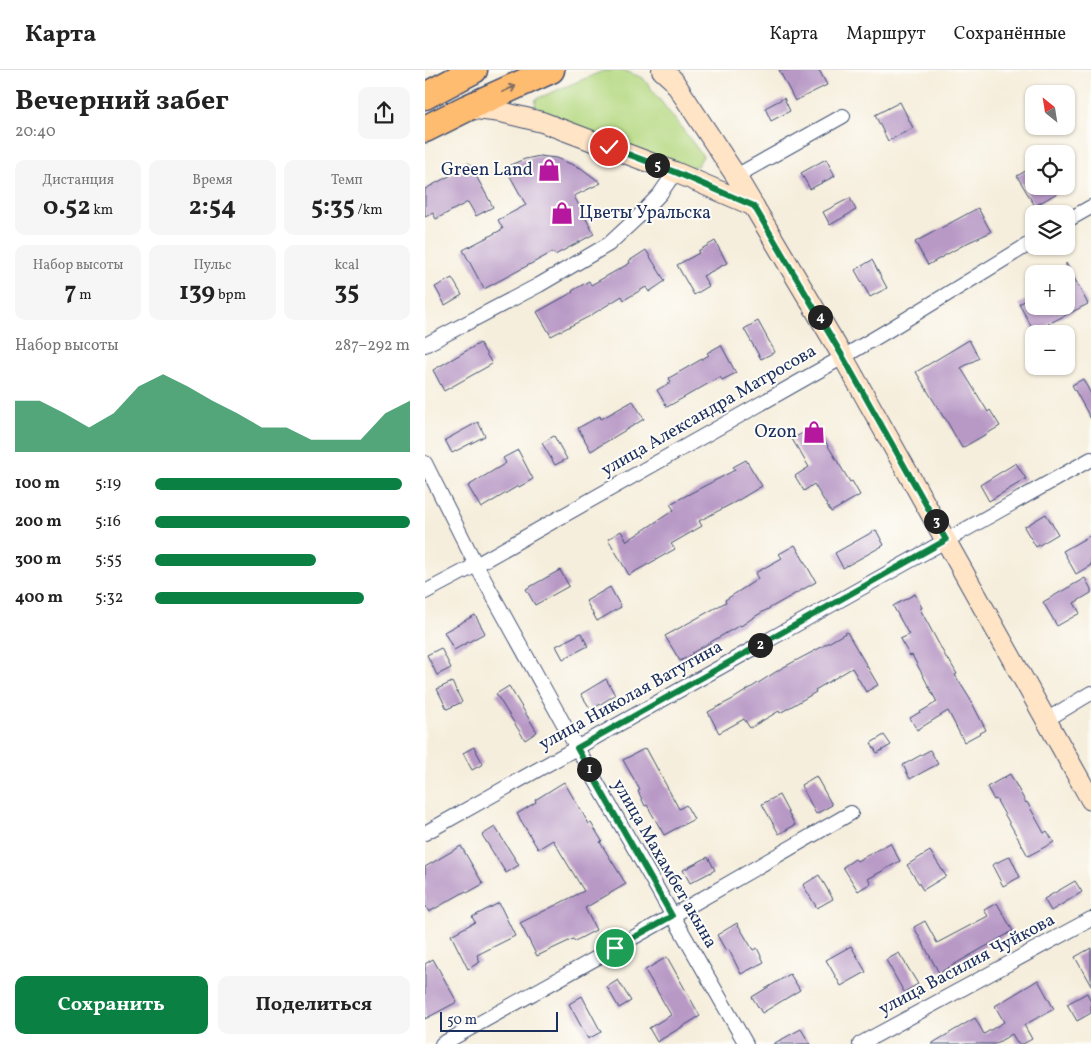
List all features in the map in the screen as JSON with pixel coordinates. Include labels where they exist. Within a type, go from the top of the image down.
[{"type":"highway","points":[[425,96],[474,70]]},
{"type":"highway","points":[[425,130],[467,108],[551,70]]},
{"type":"street","points":[[662,70],[673,80],[736,176],[843,357],[1091,800]]},
{"type":"street","points":[[467,108],[501,112],[542,122],[675,172],[754,206]]},
{"type":"street","points":[[736,176],[843,116]]},
{"type":"street","points":[[425,345],[609,244],[660,194],[675,172]]},
{"type":"street","points":[[1075,216],[1091,207]]},
{"type":"street","name":"улица Александра Матросова","points":[[425,592],[843,357],[1025,247]]},
{"type":"street","name":"улица Николая Ватутина","points":[[425,833],[1091,459]]},
{"type":"street","name":"улица Махамбет акына","points":[[425,463],[476,565],[577,748],[746,1044]]},
{"type":"street","points":[[1046,720],[1091,693]]},
{"type":"street","points":[[442,1044],[672,916],[851,813]]},
{"type":"street","name":"улица Василия Чуйкова","points":[[860,1044],[1091,919]]},
{"type":"green space","points":[[623,70],[643,78],[703,156],[698,165],[687,169],[543,115],[535,107],[536,99],[603,71]]},
{"type":"building","points":[[779,70],[819,70],[827,85],[795,101]]},
{"type":"building","points":[[784,98],[790,111],[771,121],[765,108]]},
{"type":"building","points":[[900,102],[913,128],[888,141],[875,115]]},
{"type":"building","points":[[540,156],[556,158],[581,168],[601,183],[574,196],[594,234],[555,255],[553,252],[484,289],[463,250],[503,229],[498,220],[526,205],[505,167],[525,159]]},
{"type":"building","points":[[826,159],[835,176],[810,189],[801,173]]},
{"type":"building","points":[[469,163],[493,207],[476,216],[468,202],[436,219],[433,213],[425,217],[425,189]]},
{"type":"building","points":[[1025,171],[1025,189],[1017,176]]},
{"type":"building","points":[[1028,195],[1054,195],[1037,205],[1034,205]]},
{"type":"building","points":[[850,198],[856,210],[830,225],[823,212]]},
{"type":"building","points":[[978,208],[991,232],[928,265],[915,242]]},
{"type":"building","points":[[715,241],[727,263],[703,276],[709,286],[694,295],[677,265],[699,253],[698,251]]},
{"type":"building","points":[[646,250],[665,281],[649,292],[646,287],[624,300],[622,296],[588,317],[551,336],[537,312],[589,281],[591,285],[630,263],[629,261]]},
{"type":"building","points":[[872,260],[887,288],[870,297],[855,270]]},
{"type":"building","points":[[452,278],[462,295],[445,305],[435,287]]},
{"type":"building","points":[[1075,280],[1088,304],[1075,310]]},
{"type":"building","points":[[1025,301],[1025,315],[1019,304]]},
{"type":"building","points":[[1025,315],[1066,315],[1048,325],[1031,325]]},
{"type":"building","points":[[758,321],[775,352],[761,359],[744,329]]},
{"type":"building","points":[[969,340],[979,358],[961,368],[988,412],[990,410],[1000,426],[962,448],[916,372]]},
{"type":"building","points":[[480,343],[492,364],[444,391],[433,370]]},
{"type":"building","points":[[721,345],[736,373],[722,380],[720,377],[667,407],[657,390],[671,382],[669,378],[709,355],[707,353]]},
{"type":"building","points":[[1083,379],[1091,394],[1091,419],[1072,385]]},
{"type":"building","points":[[633,401],[644,419],[591,451],[578,428],[600,416],[601,419]]},
{"type":"building","points":[[478,422],[485,436],[452,453],[445,440]]},
{"type":"building","points":[[817,425],[850,482],[852,481],[860,495],[831,512],[814,484],[804,491],[795,476],[809,467],[792,439]]},
{"type":"building","points":[[554,436],[567,459],[555,465],[542,443]]},
{"type":"building","points":[[518,450],[533,479],[481,508],[468,486],[506,463],[503,458]]},
{"type":"building","points":[[746,460],[762,486],[699,521],[702,526],[671,544],[675,549],[629,575],[608,539],[621,531],[627,541],[674,510],[670,504],[735,470],[733,467]]},
{"type":"building","points":[[1016,463],[1026,479],[989,501],[980,485]]},
{"type":"building","points":[[1046,514],[1058,534],[1036,547],[1024,527]]},
{"type":"building","points":[[876,530],[884,545],[843,568],[835,553]]},
{"type":"building","points":[[1091,535],[1091,565],[1076,574],[1063,551]]},
{"type":"building","points":[[795,545],[816,582],[680,661],[665,636],[726,602],[725,600],[758,579],[755,573],[782,558],[779,554]]},
{"type":"building","points":[[560,570],[569,586],[535,605],[526,589]]},
{"type":"building","points":[[1085,578],[1091,593],[1074,603],[1080,613],[1057,626],[1043,602]]},
{"type":"building","points":[[610,587],[621,607],[597,621],[586,601]]},
{"type":"building","points":[[915,594],[922,608],[920,609],[986,730],[964,742],[948,711],[917,730],[910,718],[937,702],[912,655],[910,656],[900,639],[909,635],[893,606]]},
{"type":"building","points":[[475,615],[485,633],[454,650],[444,632]]},
{"type":"building","points":[[847,632],[878,685],[866,692],[852,668],[815,690],[816,692],[750,728],[744,719],[719,733],[708,712]]},
{"type":"building","points":[[581,633],[588,646],[563,659],[556,646]]},
{"type":"building","points":[[441,648],[451,668],[437,675],[427,655]]},
{"type":"building","points":[[606,679],[615,695],[591,710],[581,694]]},
{"type":"building","points":[[452,682],[462,702],[447,709],[437,689]]},
{"type":"building","points":[[509,686],[537,732],[525,740],[496,694]]},
{"type":"building","points":[[884,735],[891,745],[877,753],[871,743]]},
{"type":"building","points":[[474,747],[483,764],[472,770],[463,753]]},
{"type":"building","points":[[646,748],[679,809],[686,805],[694,819],[664,835],[647,805],[645,806],[638,791],[640,790],[623,760]]},
{"type":"building","points":[[930,750],[938,764],[910,779],[903,765]]},
{"type":"building","points":[[1010,774],[1044,833],[1047,831],[1054,842],[1028,856],[996,799],[994,800],[987,787]]},
{"type":"building","points":[[816,776],[832,805],[816,814],[801,785]]},
{"type":"building","points":[[564,782],[589,824],[591,823],[602,841],[600,842],[626,884],[585,908],[596,930],[575,941],[573,939],[537,956],[520,923],[584,891],[553,840],[538,849],[517,814]]},
{"type":"building","points":[[779,795],[795,825],[779,834],[762,804]]},
{"type":"building","points":[[495,827],[519,865],[506,873],[482,835]]},
{"type":"building","points":[[890,843],[900,861],[868,879],[871,883],[858,891],[843,867],[855,859],[857,861]]},
{"type":"building","points":[[461,846],[483,884],[467,893],[466,891],[429,912],[425,905],[425,867]]},
{"type":"building","points":[[930,851],[946,876],[923,890],[907,865]]},
{"type":"building","points":[[1010,856],[1020,877],[1003,886],[992,865]]},
{"type":"building","points":[[708,857],[715,870],[690,883],[683,870]]},
{"type":"building","points":[[819,875],[833,899],[817,908],[803,885]]},
{"type":"building","points":[[1075,881],[1082,892],[1051,911],[1044,899]]},
{"type":"building","points":[[499,903],[515,936],[477,955],[480,962],[468,969],[451,935],[475,922],[472,917]]},
{"type":"building","points":[[997,903],[1013,931],[939,973],[914,927],[925,921],[937,943],[988,916],[984,910]]},
{"type":"building","points":[[737,923],[753,950],[757,948],[764,962],[741,974],[729,950],[726,951],[717,935]]},
{"type":"building","points":[[851,946],[866,972],[841,986],[826,960]]},
{"type":"building","points":[[1091,948],[1091,986],[1075,957]]},
{"type":"building","points":[[899,953],[918,984],[904,992],[886,960]]},
{"type":"building","points":[[667,957],[700,1016],[657,1042],[649,1028],[671,1015],[645,970]]},
{"type":"building","points":[[433,959],[457,1002],[425,1019],[425,964]]},
{"type":"building","points":[[790,974],[800,990],[762,1013],[752,997]]},
{"type":"building","points":[[618,980],[631,1001],[619,1008],[607,987]]},
{"type":"building","points":[[1038,980],[1054,1009],[1024,1025],[1032,1039],[1023,1044],[1018,1044],[1012,1034],[995,1044],[931,1044],[975,1018],[984,1034],[1004,1022],[995,1006]]},
{"type":"building","points":[[1087,993],[1091,1001],[1091,1013],[1077,1021],[1067,1004]]},
{"type":"building","points":[[582,996],[601,1032],[588,1039],[569,1004]]},
{"type":"building","points":[[801,1029],[810,1044],[773,1044]]},
{"type":"place","name":"Green Land","points":[[549,170]]},
{"type":"place","name":"Цветы Уральска","points":[[562,213]]},
{"type":"place","name":"Ozon","points":[[814,432]]},
{"type":"route","points":[[609,147],[675,172],[754,206],[843,357],[946,540],[577,748],[672,916],[615,948]]}]
